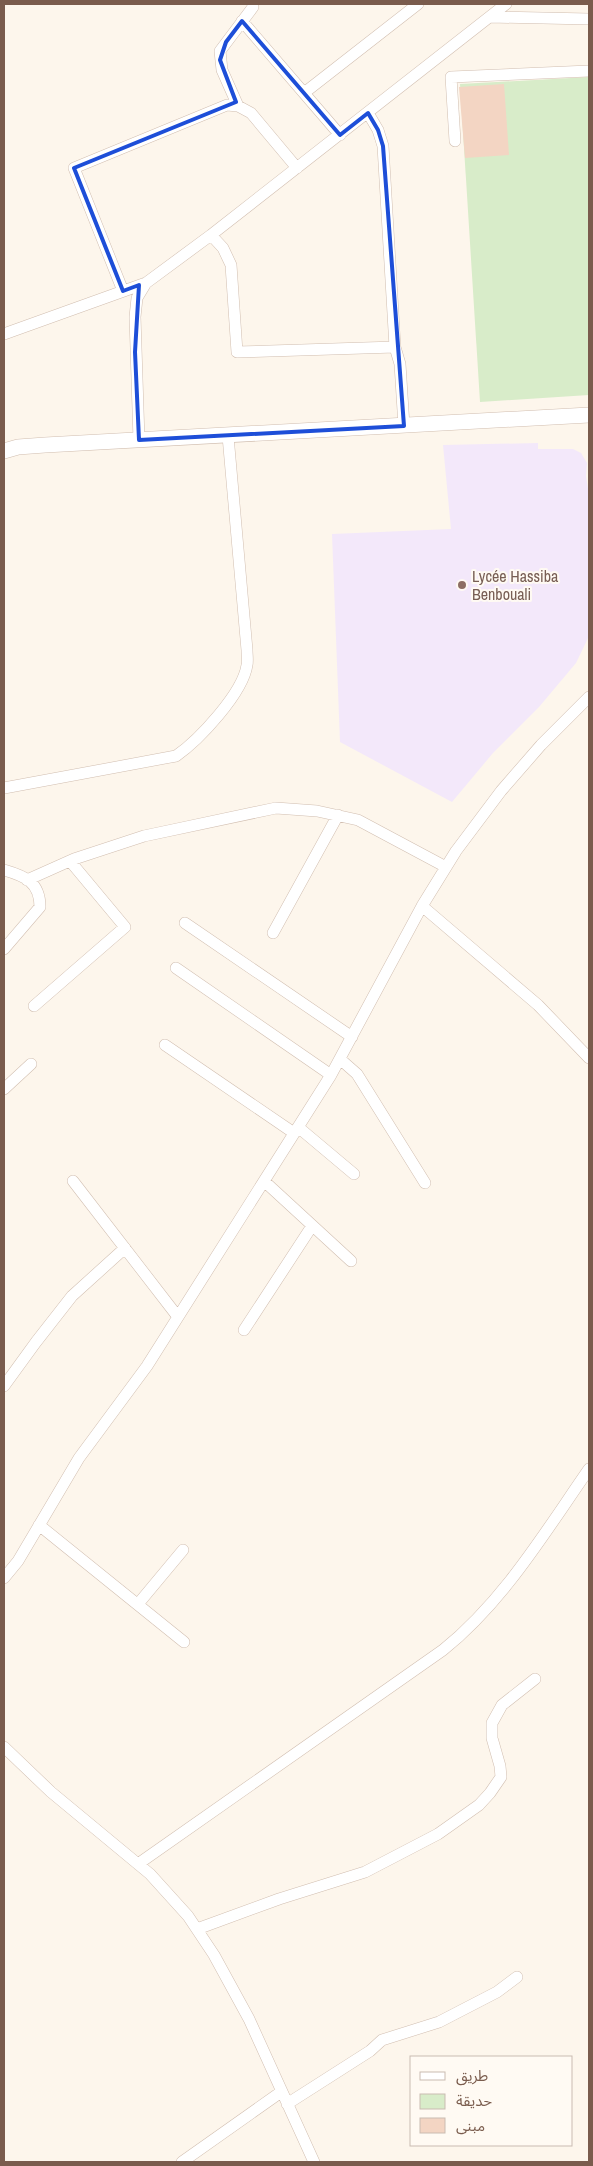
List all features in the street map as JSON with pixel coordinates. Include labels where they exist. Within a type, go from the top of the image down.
[{"type":"street","points":[[304,94],[418,4]]},
{"type":"street","points":[[4,334],[146,283],[211,235],[506,4]]},
{"type":"street","points":[[238,106],[222,70],[220,51],[253,7]]},
{"type":"street","points":[[490,17],[589,19]]},
{"type":"street","points":[[242,20],[340,134]]},
{"type":"street","points":[[455,141],[451,77],[589,71]]},
{"type":"street","points":[[123,291],[74,168],[227,106],[238,106],[251,113],[296,168]]},
{"type":"street","points":[[368,113],[378,130],[383,146],[394,347],[400,364],[404,426]]},
{"type":"street","points":[[211,235],[223,248],[231,265],[237,352],[394,347]]},
{"type":"street","points":[[139,440],[135,317],[137,298],[146,283]]},
{"type":"street","points":[[4,451],[18,447],[589,415]]},
{"type":"street","points":[[4,788],[176,756],[208,729],[243,679],[247,665],[247,650],[228,436]]},
{"type":"street","points":[[4,1578],[18,1561],[79,1458],[147,1366],[331,1075],[422,906],[446,868],[501,791],[541,745],[589,698]]},
{"type":"street","points":[[27,880],[70,861],[144,836],[276,808],[317,811],[358,820],[446,868]]},
{"type":"street","points":[[273,933],[338,815]]},
{"type":"street","points":[[34,1006],[125,927],[70,861]]},
{"type":"street","points":[[4,870],[34,884],[40,895],[40,907],[4,949]]},
{"type":"street","points":[[422,906],[538,1005],[589,1058]]},
{"type":"street","points":[[185,923],[352,1037]]},
{"type":"street","points":[[176,968],[331,1075]]},
{"type":"street","points":[[165,1045],[296,1130],[354,1174]]},
{"type":"street","points":[[340,1059],[357,1074],[425,1183]]},
{"type":"street","points":[[4,1089],[32,1064]]},
{"type":"street","points":[[73,1181],[178,1317]]},
{"type":"street","points":[[264,1181],[351,1261]]},
{"type":"street","points":[[244,1330],[312,1226]]},
{"type":"street","points":[[4,1386],[72,1296],[125,1248]]},
{"type":"street","points":[[138,1864],[443,1650],[468,1630],[509,1581],[589,1469]]},
{"type":"street","points":[[39,1525],[184,1642]]},
{"type":"street","points":[[138,1604],[183,1550]]},
{"type":"street","points":[[197,1929],[279,1899],[365,1872],[438,1834],[479,1805],[501,1777],[492,1738],[492,1723],[502,1705],[535,1679]]},
{"type":"street","points":[[4,1747],[51,1792],[150,1874],[188,1916],[214,1955],[249,2019],[314,2162]]},
{"type":"street","points":[[286,2104],[370,2051],[382,2040],[439,2022],[498,1992],[517,1977]]},
{"type":"street","points":[[182,2162],[281,2092]]},
{"type":"highlighted area","points":[[242,21],[340,135],[368,113],[378,130],[383,146],[404,426],[139,440],[135,352],[139,285],[123,291],[74,168],[236,102],[220,60],[226,42]]},
{"type":"shaded area","name":"Lycée Hassiba Benbouali","points":[[538,443],[538,449],[573,449],[581,453],[587,463],[586,476],[589,495],[589,636],[576,663],[539,707],[493,753],[452,802],[340,742],[332,534],[451,529],[443,445]]},
{"type":"green space","points":[[589,77],[589,395],[480,402],[460,84]]},
{"type":"building","points":[[504,84],[509,155],[465,158],[459,87]]},
{"type":"place","name":"Lycée Hassiba Benbouali","points":[[462,585]]}]
